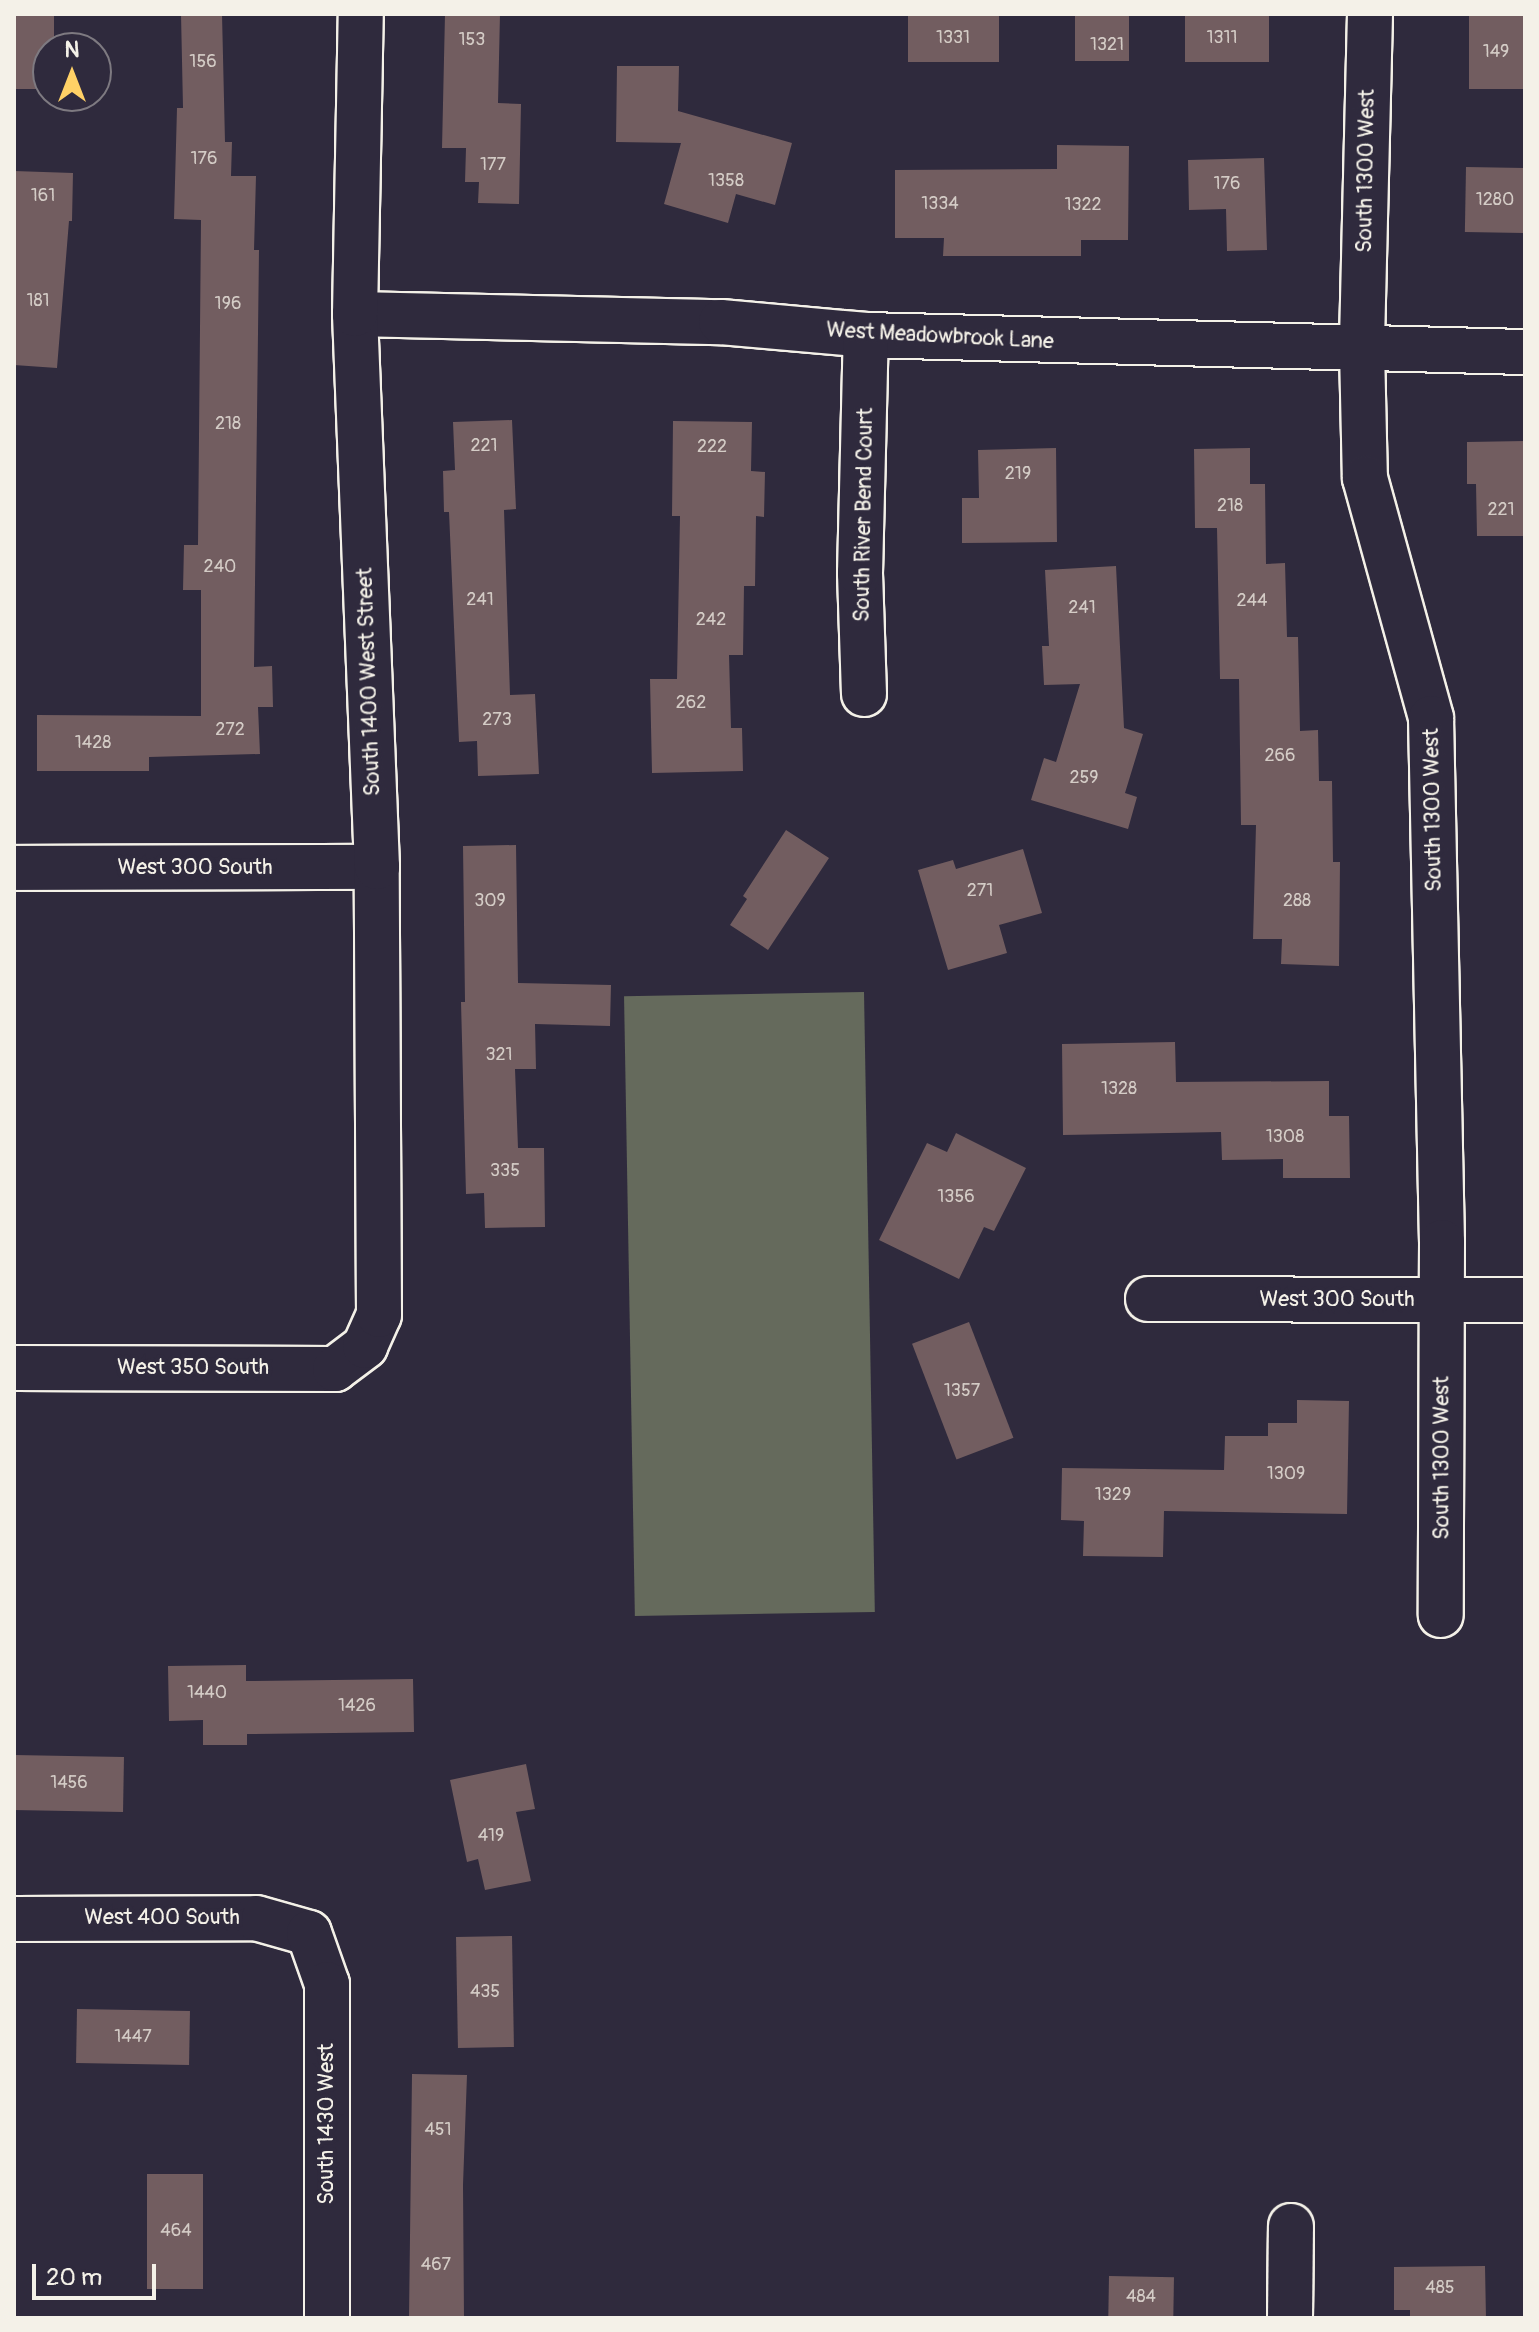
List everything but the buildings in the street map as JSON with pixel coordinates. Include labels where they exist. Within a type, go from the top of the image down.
[{"type":"street","name":"South 1400 West Street","points":[[361,14],[355,314],[377,867],[379,1315],[365,1346]]},
{"type":"street","name":"South 1300 West","points":[[1370,14],[1362,350],[1365,478],[1431,718],[1443,1300],[1441,1615]]},
{"type":"street","name":"West Meadowbrook Lane","points":[[355,314],[721,322],[866,335],[1525,352]]},
{"type":"street","name":"South River Bend Court","points":[[864,694],[860,573],[866,335]]},
{"type":"street","name":"West 300 South","points":[[14,868],[377,867]]},
{"type":"street","name":"West 300 South","points":[[1148,1299],[1525,1300]]},
{"type":"street","name":"West 350 South","points":[[14,1368],[335,1369],[365,1346]]},
{"type":"street","name":"West 400 South","points":[[14,1919],[256,1918],[309,1933]]},
{"type":"street","name":"South 1430 West","points":[[309,1933],[327,1984],[327,2318]]},
{"type":"street","points":[[1290,2318],[1291,2226]]},
{"type":"green space","points":[[864,992],[875,1612],[635,1616],[624,996]]}]
